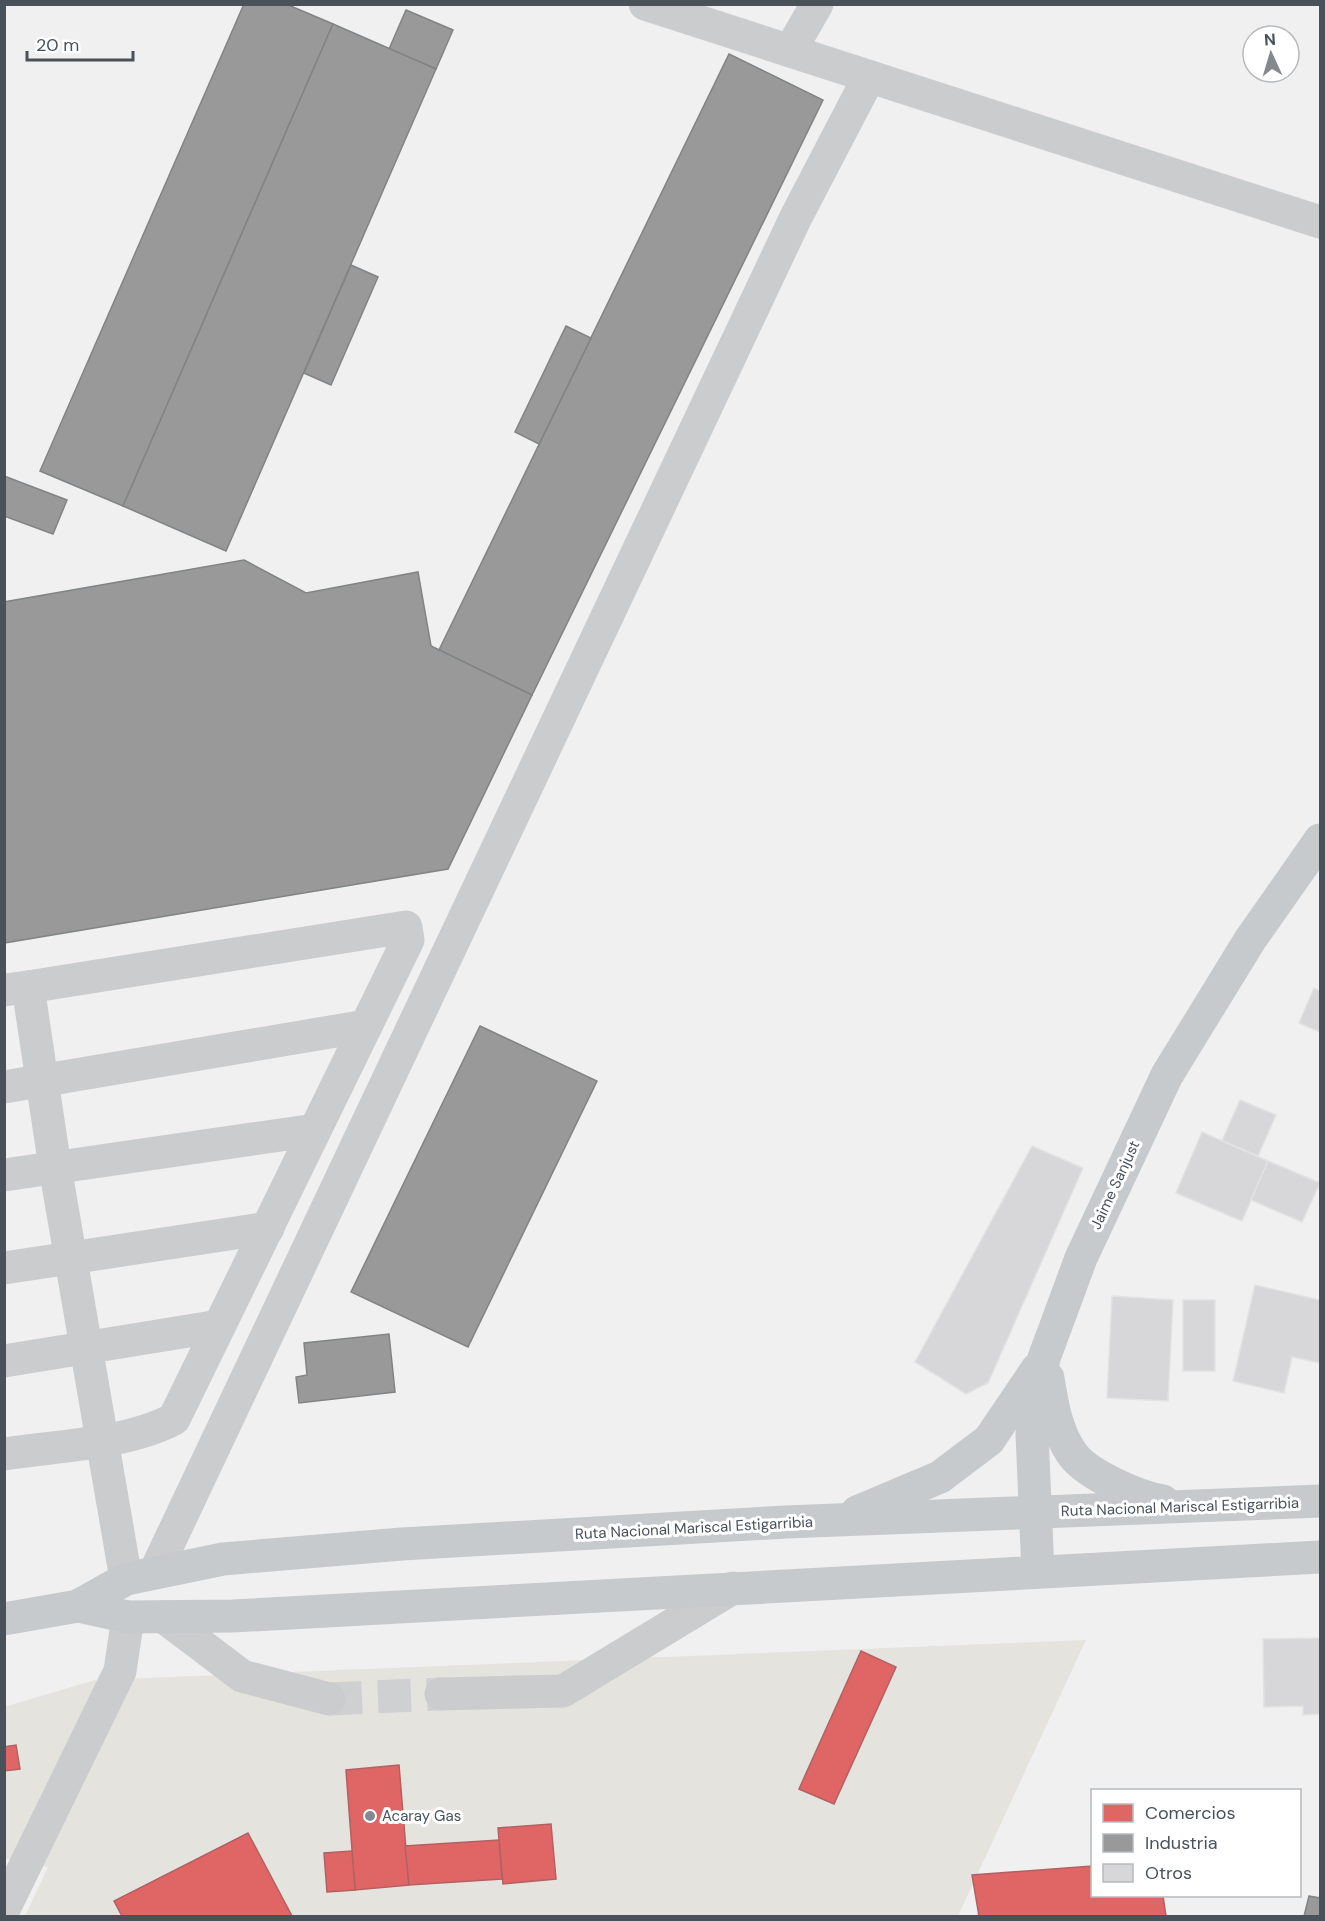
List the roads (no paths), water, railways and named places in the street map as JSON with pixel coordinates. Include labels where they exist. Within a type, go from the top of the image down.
[{"type":"main road","name":"Jaime Sanjust","points":[[1038,1572],[1032,1434],[1044,1358],[1081,1258],[1167,1075],[1250,940],[1320,840]]},
{"type":"main road","points":[[1044,1358],[1054,1415],[1071,1454],[1103,1478],[1144,1498],[1203,1507]]},
{"type":"main road","points":[[786,1522],[846,1516],[940,1478],[989,1440],[1044,1358]]},
{"type":"main road","name":"Ruta Nacional Mariscal Estigarribia","points":[[4,1619],[78,1606],[140,1575],[223,1559],[402,1544],[786,1522],[1320,1501]]},
{"type":"main road","name":"Ruta Nacional Mariscal Estigarribia","points":[[78,1606],[129,1617],[400,1608],[1320,1557]]},
{"type":"street","points":[[645,4],[1320,222]]},
{"type":"street","points":[[790,51],[818,4]]},
{"type":"street","points":[[140,1575],[796,217],[869,77]]},
{"type":"street","points":[[4,1454],[104,1439],[158,1427],[174,1419],[408,940],[406,927],[16,989],[41,1082],[104,1439],[140,1575]]},
{"type":"street","points":[[4,1087],[366,1026]]},
{"type":"street","points":[[4,1175],[315,1130]]},
{"type":"street","points":[[4,1268],[268,1228]]},
{"type":"street","points":[[4,1361],[219,1326]]},
{"type":"street","points":[[441,1695],[563,1691],[733,1588]]},
{"type":"street","points":[[4,1910],[120,1671],[129,1617]]},
{"type":"street","points":[[164,1617],[242,1676],[329,1699]]},
{"type":"tunnel","points":[[329,1699],[441,1694]]},
{"type":"place","name":"Acaray Gas","points":[[370,1816]]}]
